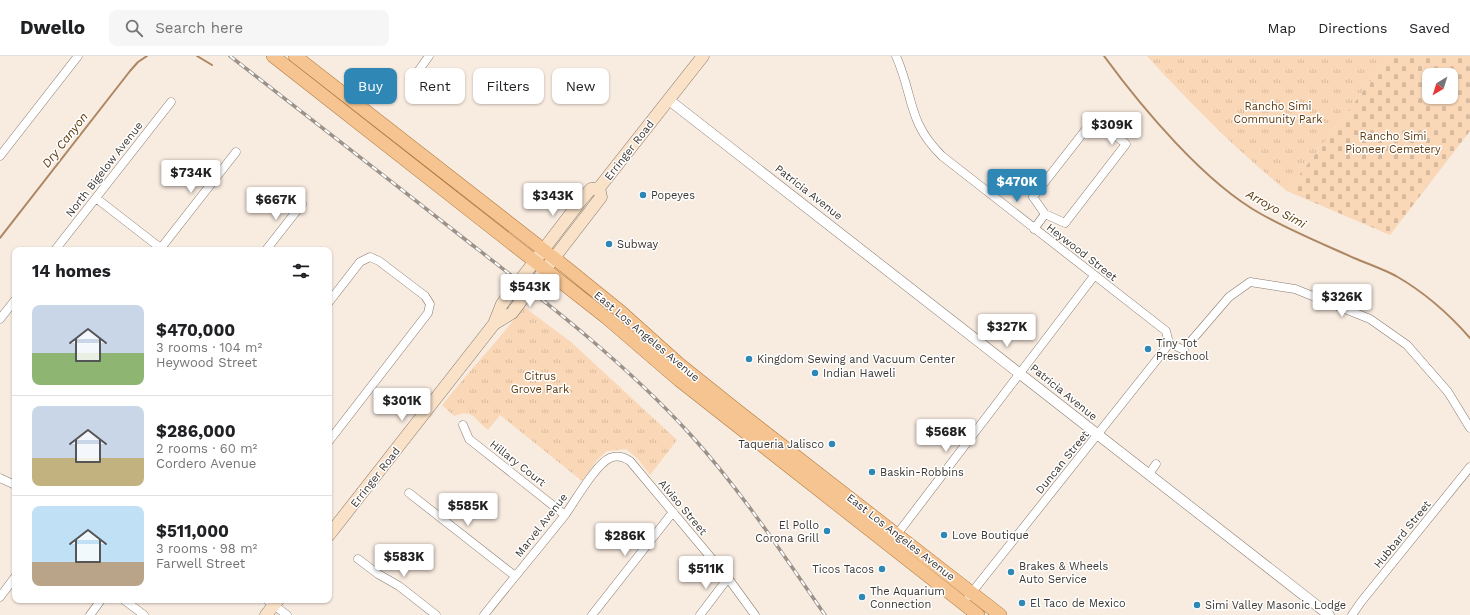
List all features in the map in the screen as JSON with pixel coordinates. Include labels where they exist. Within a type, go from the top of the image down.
[{"type":"main road","name":"East Los Angeles Avenue","points":[[273,56],[535,260],[607,318],[679,380],[978,615]]},
{"type":"main road","name":"East Los Angeles Avenue","points":[[295,56],[554,258],[621,312],[684,368],[1000,615]]},
{"type":"main road","name":"Erringer Road","points":[[332,531],[494,324],[502,304],[590,189],[599,188],[703,56]]},
{"type":"main road","name":"Erringer Road","points":[[494,324],[512,313],[601,197],[599,188]]},
{"type":"main road","points":[[266,615],[272,603]]},
{"type":"street","points":[[0,156],[78,56]]},
{"type":"street","points":[[420,68],[429,56]]},
{"type":"street","name":"Heywood Street","points":[[896,56],[902,70],[915,119],[930,145],[1034,229],[1166,331],[1169,342]]},
{"type":"street","name":"Patricia Avenue","points":[[669,100],[1020,372],[1329,615]]},
{"type":"street","name":"North Bigelow Avenue","points":[[57,247],[171,102]]},
{"type":"street","points":[[1094,119],[1126,144],[1065,223],[1045,214],[1033,197],[1094,119]]},
{"type":"street","points":[[164,247],[236,152]]},
{"type":"street","points":[[96,198],[159,247]]},
{"type":"street","points":[[268,247],[302,204]]},
{"type":"street","points":[[1034,229],[1045,214]]},
{"type":"street","points":[[332,298],[360,262],[370,257],[379,261],[426,296],[430,304],[428,313],[332,437]]},
{"type":"street","points":[[889,546],[1094,276]]},
{"type":"street","points":[[1192,340],[1229,297],[1250,282],[1295,289],[1370,319],[1407,345],[1448,392],[1470,428]]},
{"type":"street","points":[[0,319],[12,304]]},
{"type":"street","points":[[1169,342],[1184,350]]},
{"type":"street","name":"Duncan Street","points":[[962,602],[972,593],[1163,352],[1169,342]]},
{"type":"street","name":"Hillary Court","points":[[463,425],[468,438],[565,514]]},
{"type":"street","name":"Marvel Avenue","points":[[484,615],[565,514],[599,466],[609,458],[620,457]]},
{"type":"street","name":"Alviso Street","points":[[620,457],[630,461],[728,578],[755,615]]},
{"type":"street","points":[[1149,474],[1156,464]]},
{"type":"street","name":"Hubbard Street","points":[[1352,615],[1470,467]]},
{"type":"street","points":[[0,478],[12,484]]},
{"type":"street","points":[[409,493],[515,576]]},
{"type":"street","points":[[592,615],[673,512]]},
{"type":"street","points":[[358,559],[378,574],[399,586],[436,615]]},
{"type":"street","points":[[700,615],[728,578]]},
{"type":"street","points":[[0,597],[12,582]]},
{"type":"street","points":[[90,615],[99,603]]},
{"type":"street","points":[[128,603],[144,615]]},
{"type":"street","points":[[274,603],[287,615]]},
{"type":"green space","name":"Rancho Simi Community Park","points":[[1147,56],[1390,56],[1287,191],[1214,126]]},
{"type":"green space","name":"Rancho Simi Pioneer Cemetery","points":[[1390,56],[1470,56],[1470,131],[1390,235],[1287,191]]},
{"type":"green space","name":"Citrus Grove Park","points":[[524,307],[571,342],[677,440],[650,475],[638,459],[626,449],[607,451],[597,460],[582,481],[500,415],[488,430],[470,414],[466,413],[454,416],[442,405]]},
{"type":"waterway","name":"Dry Canyon","points":[[0,238],[130,71],[138,62],[147,56]]},
{"type":"waterway","name":"Dry Canyon","points":[[197,56],[212,65]]},
{"type":"waterway","name":"Arroyo Simi","points":[[1104,56],[1156,121],[1218,184],[1261,214],[1295,232],[1396,276],[1436,304],[1454,320],[1470,338]]},
{"type":"railway","points":[[230,56],[528,288],[584,334],[638,382],[689,433],[726,476],[825,615]]},
{"type":"place","name":"Popeyes","points":[[643,195]]},
{"type":"place","name":"Subway","points":[[609,244]]},
{"type":"place","name":"Tiny Tot Preschool","points":[[1148,349]]},
{"type":"place","name":"Kingdom Sewing and Vacuum Center","points":[[749,359]]},
{"type":"place","name":"Indian Haweli","points":[[815,373]]},
{"type":"place","name":"Taqueria Jalisco","points":[[832,444]]},
{"type":"place","name":"Baskin-Robbins","points":[[872,472]]},
{"type":"place","name":"El Pollo Corona Grill","points":[[827,531]]},
{"type":"place","name":"Love Boutique","points":[[944,535]]},
{"type":"place","name":"Ticos Tacos","points":[[882,569]]},
{"type":"place","name":"Brakes & Wheels Auto Service","points":[[1011,572]]},
{"type":"place","name":"The Aquarium Connection","points":[[862,597]]},
{"type":"place","name":"El Taco de Mexico","points":[[1022,603]]},
{"type":"place","name":"Simi Valley Masonic Lodge","points":[[1197,605]]}]
